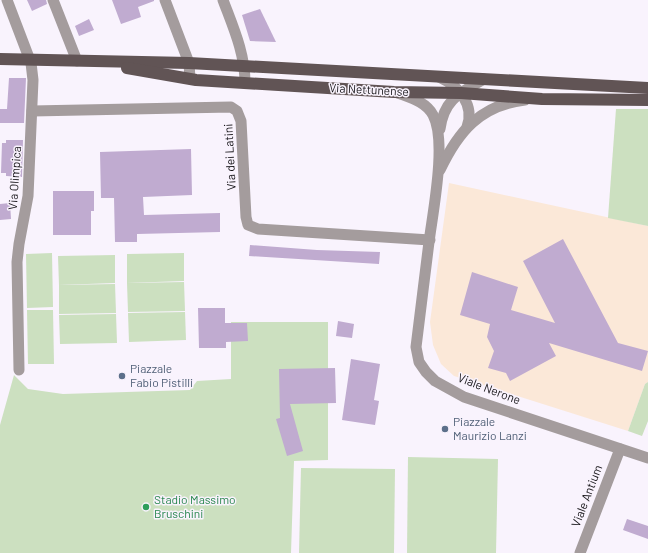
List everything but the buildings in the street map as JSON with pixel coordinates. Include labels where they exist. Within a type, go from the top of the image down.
[{"type":"main road","name":"Via Nettunense","points":[[0,59],[189,63],[648,88]]},
{"type":"main road","name":"Via Nettunense","points":[[91,62],[190,79],[245,83],[394,92],[461,93],[542,99],[648,100]]},
{"type":"street","name":"Via Olimpica","points":[[7,0],[30,60],[33,76],[28,196],[17,262],[19,370]]},
{"type":"street","points":[[53,0],[77,61]]},
{"type":"street","points":[[165,0],[189,63],[190,79]]},
{"type":"street","points":[[223,0],[238,40],[244,66],[245,83]]},
{"type":"street","points":[[439,76],[451,83],[461,93],[468,106],[469,113],[467,127]]},
{"type":"street","name":"Viale Nerone","points":[[484,79],[452,100],[446,108],[441,121],[439,137],[439,173],[416,348],[419,362],[435,381],[464,397],[648,458]]},
{"type":"street","name":"Viale Nerone","points":[[394,92],[416,100],[430,110],[436,123],[439,137]]},
{"type":"street","name":"Viale Nerone","points":[[439,173],[453,144],[467,127],[482,116],[500,106],[519,101],[542,99]]},
{"type":"street","name":"Via dei Latini","points":[[32,111],[231,107],[239,114],[242,121],[246,217],[248,225],[258,229],[430,240]]},
{"type":"street","name":"Viale Antium","points":[[580,553],[620,449]]},
{"type":"shaded area","points":[[449,183],[648,226],[648,382],[645,384],[628,431],[454,376],[441,364],[433,345],[430,322]]},
{"type":"green space","points":[[616,109],[648,109],[648,226],[608,218]]},
{"type":"green space","points":[[52,253],[53,307],[27,308],[26,254]]},
{"type":"green space","points":[[184,253],[184,281],[127,283],[127,254]]},
{"type":"green space","points":[[115,255],[115,283],[59,285],[58,256]]},
{"type":"green space","points":[[184,282],[185,311],[128,312],[127,283]]},
{"type":"green space","points":[[115,284],[116,313],[59,314],[59,285]]},
{"type":"green space","points":[[27,310],[53,310],[54,364],[28,364]]},
{"type":"green space","points":[[185,312],[186,340],[129,342],[128,313]]},
{"type":"green space","points":[[116,314],[117,343],[60,344],[59,315]]},
{"type":"green space","name":"Stadio Massimo Bruschini","points":[[231,322],[328,322],[328,460],[294,461],[291,553],[0,553],[0,425],[14,375],[28,389],[63,394],[190,390],[197,381],[231,379]]},
{"type":"green space","points":[[648,382],[648,421],[642,436],[628,431],[645,384]]},
{"type":"green space","points":[[408,457],[498,459],[496,553],[407,553]]},
{"type":"green space","points":[[301,468],[395,469],[394,553],[299,553]]},
{"type":"place","name":"Piazzale Fabio Pistilli","points":[[122,376]]},
{"type":"place","name":"Piazzale Maurizio Lanzi","points":[[445,429]]},
{"type":"place","name":"Stadio Massimo Bruschini","points":[[146,507]]}]
